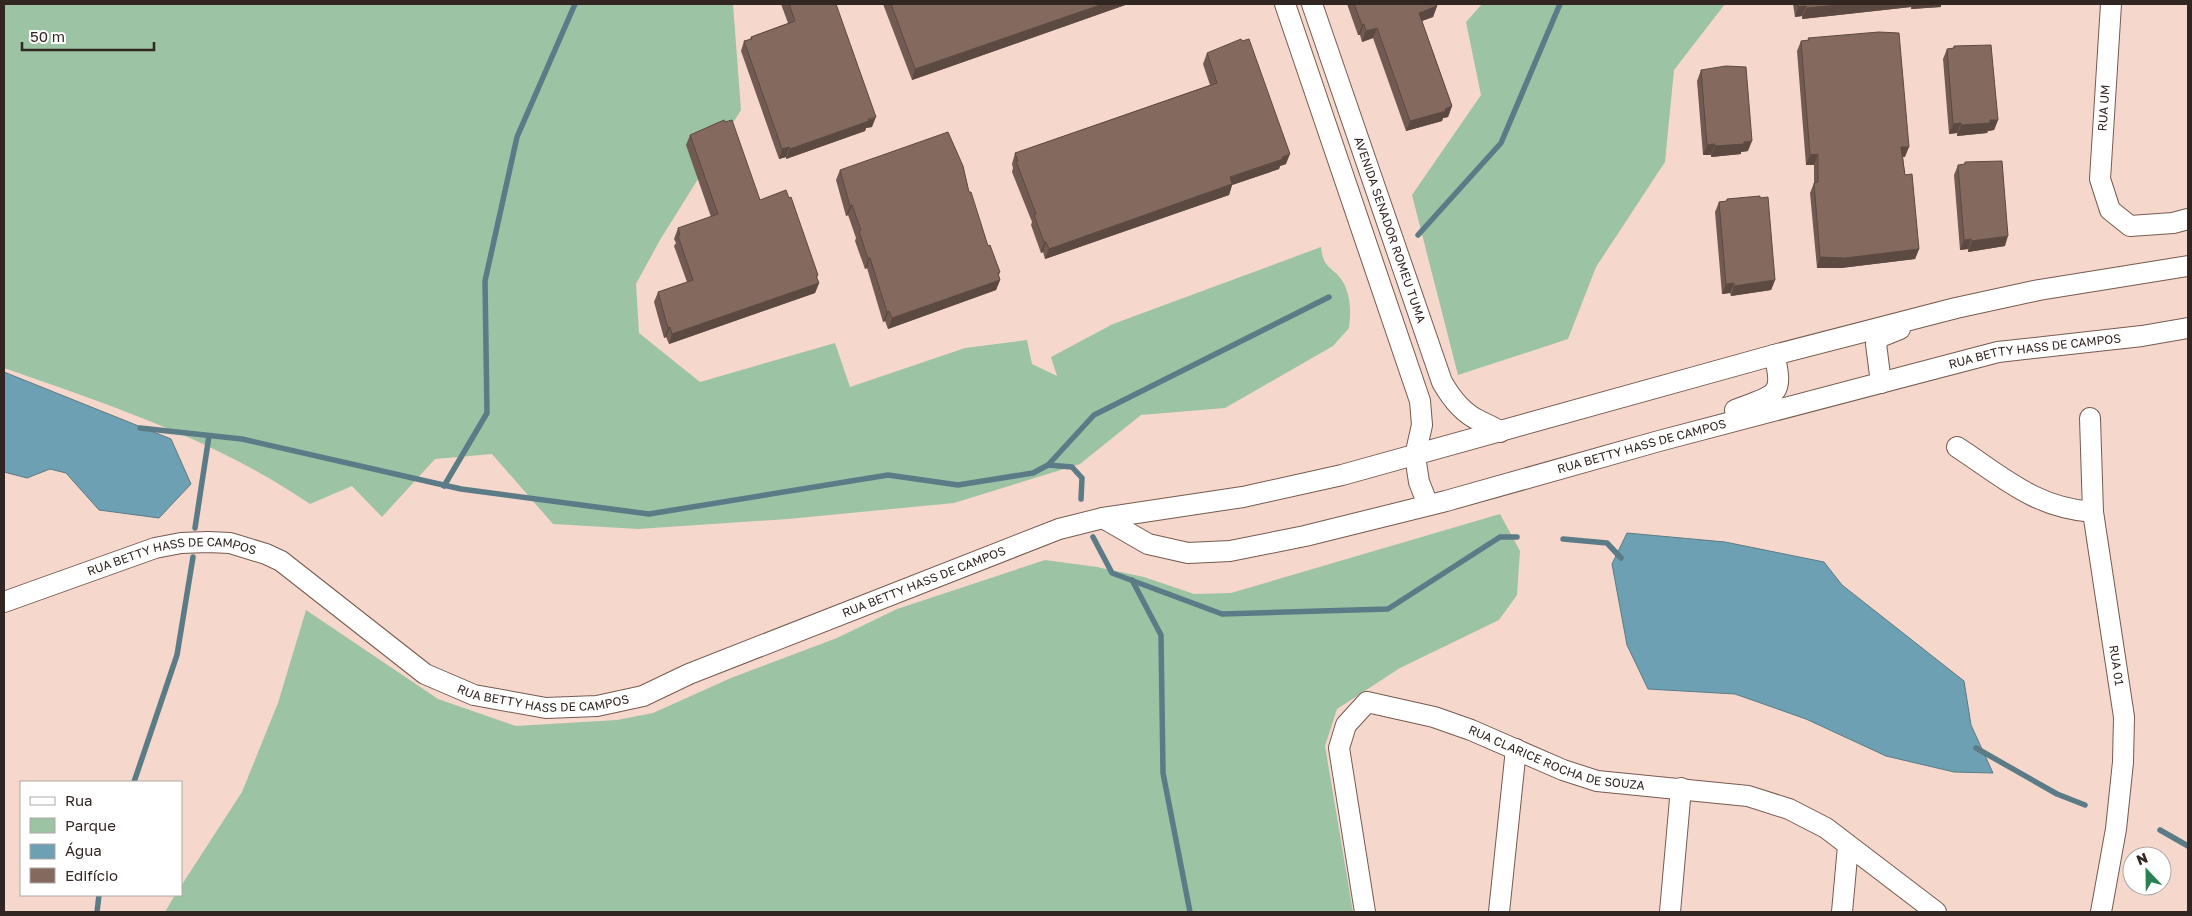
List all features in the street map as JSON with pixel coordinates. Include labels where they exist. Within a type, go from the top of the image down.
[{"type":"street","points":[[1284,4],[1420,401],[1422,425],[1415,456],[1420,482],[1428,505]]},
{"type":"street","name":"AVENIDA SENADOR ROMEU TUMA","points":[[1312,4],[1442,382],[1448,394],[1468,414],[1500,432]]},
{"type":"street","name":"RUA UM","points":[[2111,4],[2100,179],[2110,210],[2130,226],[2173,223],[2188,219]]},
{"type":"street","name":"RUA BETTY HASS DE CAMPOS","points":[[4,602],[155,548],[181,543],[230,543],[251,548],[281,561],[372,634],[433,678],[474,695],[508,703],[546,708],[597,706],[643,696],[689,674],[995,552],[1059,529],[1104,518],[1243,497],[1415,456],[1774,355],[1956,308],[2039,290],[2188,266]]},
{"type":"street","points":[[1882,383],[1876,352],[1876,344],[1880,337],[1956,308]]},
{"type":"street","name":"RUA BETTY HASS DE CAMPOS","points":[[1104,518],[1148,544],[1188,553],[1230,551],[1305,536],[1428,505],[1659,441],[1998,352],[2142,336],[2188,328]]},
{"type":"street","points":[[1659,441],[1771,395],[1778,388],[1780,376],[1774,355]]},
{"type":"street","name":"RUA 01","points":[[2090,418],[2093,512],[2124,718],[2123,762],[2116,829],[2100,912]]},
{"type":"street","points":[[1957,447],[2037,500],[2074,511],[2093,512]]},
{"type":"street","name":"RUA CLARICE ROCHA DE SOUZA","points":[[1364,912],[1339,748],[1346,725],[1367,702],[1434,717],[1516,749],[1563,770],[1597,781],[1748,796],[1788,809],[1826,828],[1936,912]]},
{"type":"street","points":[[1499,912],[1516,749]]},
{"type":"street","points":[[1670,912],[1681,788]]},
{"type":"street","points":[[1842,912],[1848,846]]},
{"type":"green space","points":[[4,4],[733,4],[741,110],[660,240],[636,284],[639,333],[700,382],[835,343],[850,387],[965,348],[1027,340],[1032,364],[1057,376],[1051,357],[1113,324],[1321,247],[1324,261],[1343,282],[1348,293],[1349,328],[1333,346],[1225,408],[1141,415],[1080,464],[954,503],[788,519],[638,529],[553,524],[492,454],[435,459],[382,517],[352,486],[310,504],[238,461],[162,426],[4,368]]},
{"type":"green space","points":[[1482,4],[1725,4],[1674,70],[1665,162],[1596,267],[1568,339],[1458,375],[1412,195],[1481,95],[1466,22]]},
{"type":"green space","points":[[1500,514],[1520,551],[1517,595],[1499,620],[1400,668],[1337,709],[1325,746],[1353,912],[165,912],[174,896],[182,896],[182,884],[242,792],[278,703],[306,610],[438,699],[516,726],[617,720],[653,713],[731,678],[837,638],[897,609],[1045,560],[1097,567],[1144,577],[1194,594],[1231,593]]},
{"type":"water","points":[[4,372],[171,439],[191,484],[159,518],[99,510],[66,473],[50,469],[27,478],[4,472]]},
{"type":"water","points":[[1627,533],[1725,542],[1824,562],[1842,585],[1964,681],[1971,725],[1993,773],[1954,772],[1886,756],[1806,719],[1735,694],[1648,689],[1627,645],[1612,564]]},
{"type":"building","points":[[789,4],[836,4],[876,117],[790,149],[789,147],[782,149],[744,41],[795,21]]},
{"type":"building","points":[[891,4],[1103,4],[915,69]]},
{"type":"building","points":[[1354,4],[1436,4],[1437,6],[1419,13],[1452,106],[1445,109],[1446,111],[1410,121],[1377,28],[1366,31]]},
{"type":"building","points":[[1798,4],[1849,4],[1806,8],[1806,6],[1798,7]]},
{"type":"building","points":[[1879,32],[1899,33],[1909,147],[1901,147],[1905,175],[1912,174],[1919,249],[1845,258],[1820,257],[1814,183],[1818,182],[1818,154],[1810,155],[1801,41],[1809,40],[1808,38]]},
{"type":"building","points":[[1241,39],[1242,41],[1249,39],[1290,154],[1282,157],[1283,159],[1230,177],[1232,184],[1049,249],[1046,242],[1044,242],[1034,215],[1036,214],[1016,161],[1018,161],[1015,153],[1217,83],[1207,53]]},
{"type":"building","points":[[1991,45],[1998,120],[1990,120],[1990,123],[1953,124],[1947,49],[1954,48],[1954,46]]},
{"type":"building","points":[[1726,66],[1746,67],[1752,141],[1744,142],[1744,144],[1707,145],[1701,70]]},
{"type":"building","points":[[724,120],[725,122],[732,120],[760,200],[786,190],[789,198],[791,197],[818,275],[816,276],[819,283],[672,334],[670,327],[668,328],[658,292],[693,280],[678,236],[680,235],[678,228],[718,214],[690,135]]},
{"type":"building","points":[[948,132],[963,166],[969,192],[971,192],[988,246],[990,245],[1000,272],[998,273],[1000,280],[892,318],[889,311],[887,312],[870,258],[868,259],[859,231],[861,230],[852,205],[850,206],[840,170]]},
{"type":"building","points":[[2002,161],[2008,236],[1972,241],[1971,239],[1964,240],[1958,165],[1965,164],[1965,162]]},
{"type":"building","points":[[1760,196],[1760,198],[1768,197],[1775,280],[1734,286],[1734,283],[1726,284],[1719,202],[1727,201],[1727,199]]},
{"type":"waterway","points":[[444,486],[487,413],[485,281],[517,137],[575,4]]},
{"type":"waterway","points":[[1418,235],[1501,143],[1560,4]]},
{"type":"waterway","points":[[1048,465],[1094,415],[1329,297]]},
{"type":"waterway","points":[[140,428],[242,439],[461,489],[649,514],[888,475],[958,485],[1033,473],[1048,465],[1072,467],[1082,478],[1081,499]]},
{"type":"waterway","points":[[195,528],[209,436]]},
{"type":"waterway","points":[[1093,537],[1112,573],[1222,614],[1388,609],[1500,537],[1517,537]]},
{"type":"waterway","points":[[1563,539],[1607,543],[1621,558]]},
{"type":"waterway","points":[[134,781],[177,655],[193,557]]},
{"type":"waterway","points":[[1132,580],[1161,635],[1163,773],[1190,912]]},
{"type":"waterway","points":[[1976,748],[2057,794],[2085,805]]},
{"type":"waterway","points":[[2160,830],[2188,846]]},
{"type":"waterway","points":[[97,912],[99,896]]}]
